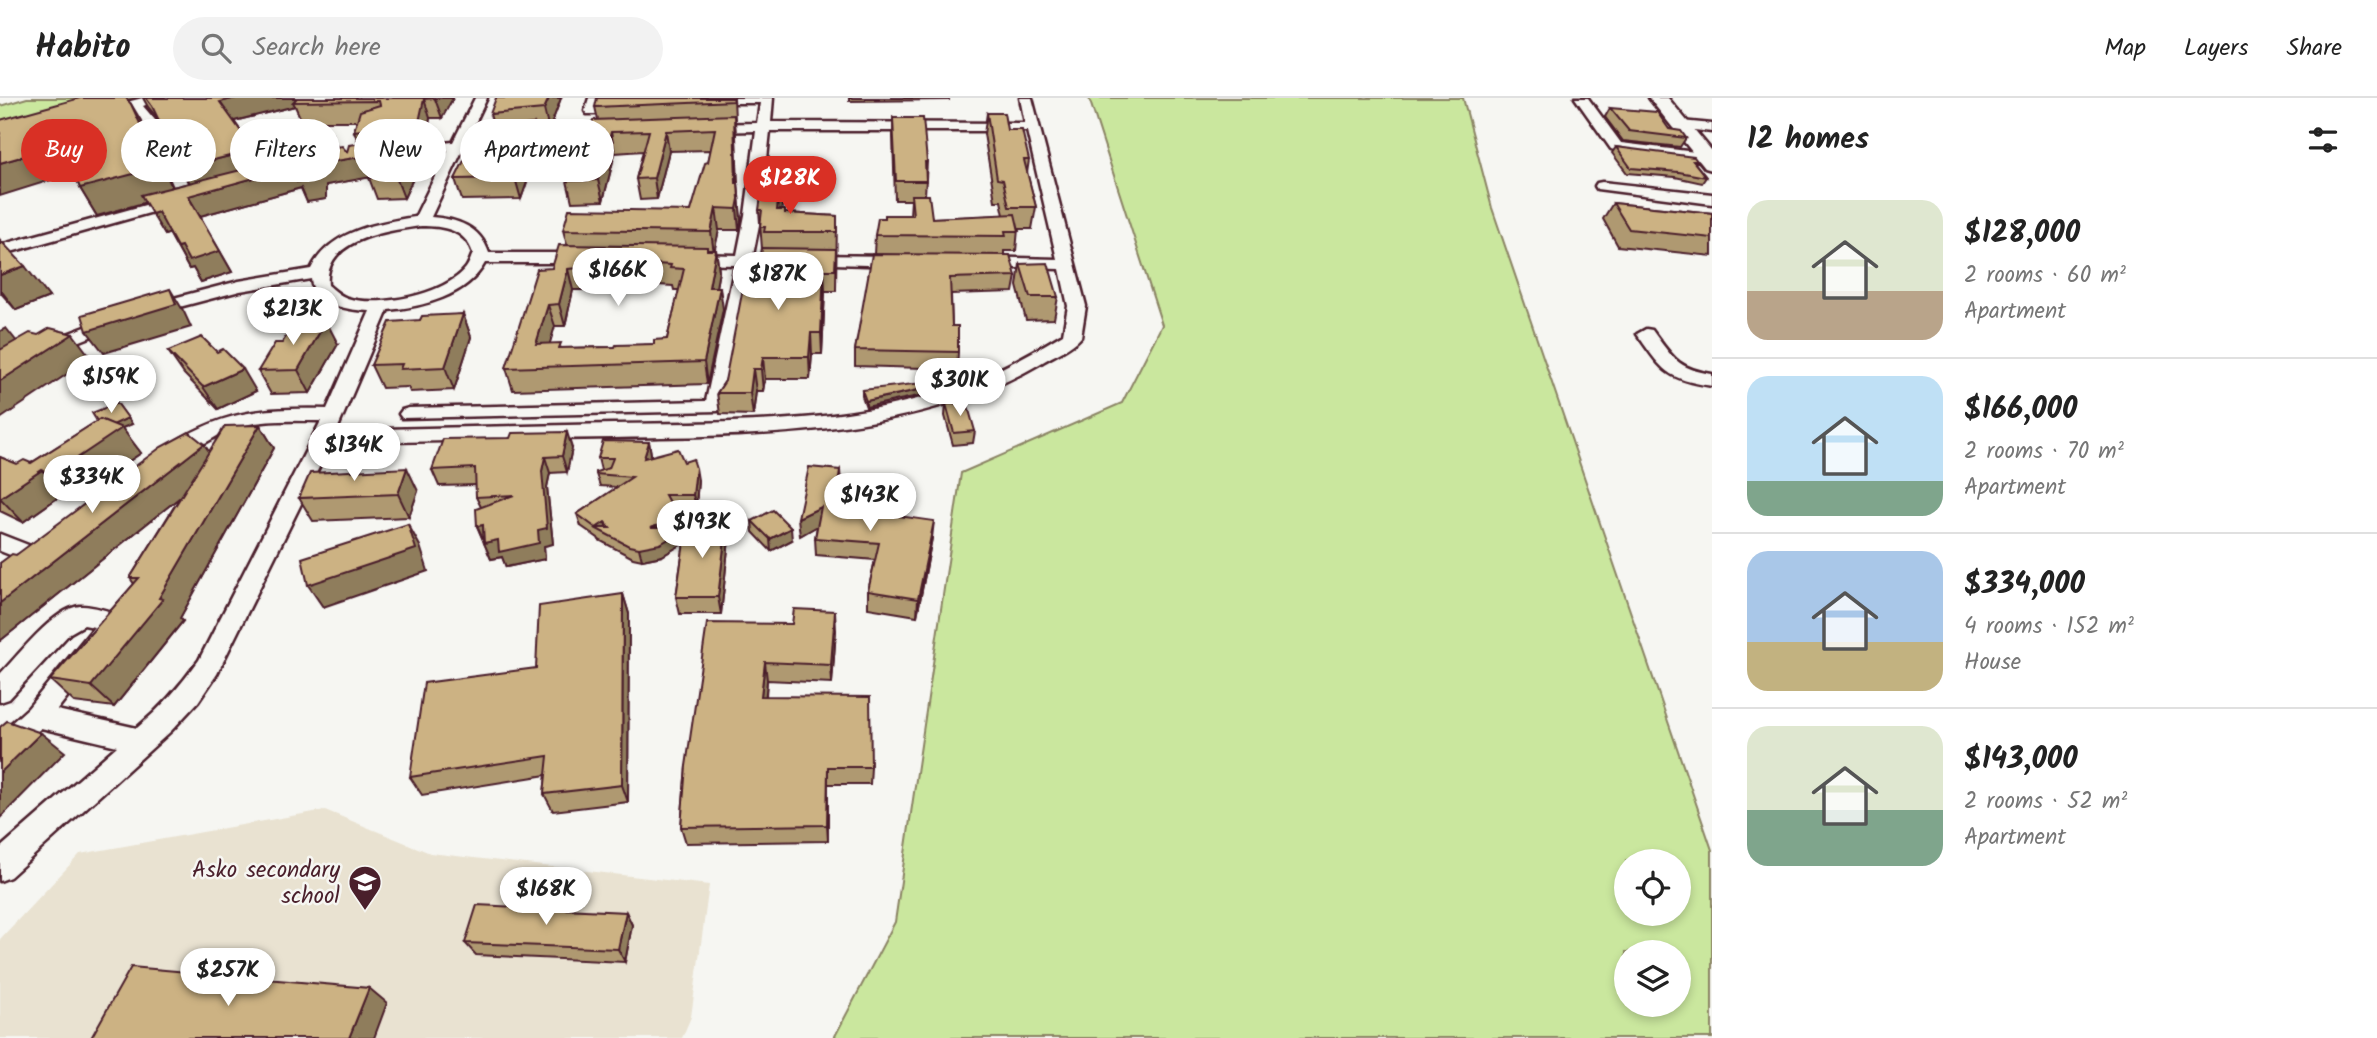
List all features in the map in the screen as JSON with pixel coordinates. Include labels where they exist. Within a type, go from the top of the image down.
[{"type":"street","points":[[88,117],[158,98]]},
{"type":"street","points":[[471,119],[481,98]]},
{"type":"street","points":[[409,414],[710,407],[715,402],[745,259],[767,98],[683,100]]},
{"type":"street","points":[[324,437],[801,425],[871,417],[945,398],[1035,362],[1072,337],[1077,306],[1026,98]]},
{"type":"street","points":[[1581,98],[1616,146],[1710,160]]},
{"type":"street","points":[[1656,98],[1710,160]]},
{"type":"street","points":[[0,250],[193,196],[154,127],[135,104]]},
{"type":"street","points":[[1681,125],[1712,128]]},
{"type":"street","points":[[686,129],[765,126],[1033,127]]},
{"type":"street","points":[[614,134],[622,133]]},
{"type":"street","points":[[446,146],[460,144]]},
{"type":"street","points":[[421,221],[460,144]]},
{"type":"street","points":[[1602,186],[1712,199]]},
{"type":"street","points":[[421,221],[448,223],[467,230],[479,241],[479,258],[470,273],[444,290],[420,299],[382,305],[369,306],[333,298],[320,288],[317,273],[319,265],[329,252],[354,237],[391,225],[421,221]]},
{"type":"street","points":[[479,258],[599,258]]},
{"type":"street","points":[[665,259],[912,262]]},
{"type":"street","points":[[968,262],[1066,264]]},
{"type":"street","points":[[0,378],[44,349],[87,330],[239,286],[317,273]]},
{"type":"street","points":[[0,867],[142,741],[189,694],[208,667],[324,437],[382,305]]},
{"type":"street","points":[[1647,334],[1673,370],[1685,376],[1712,380]]},
{"type":"street","points":[[467,434],[473,413]]},
{"type":"street","points":[[152,465],[196,437],[231,422],[256,416],[334,415]]},
{"type":"street","points":[[0,542],[25,562],[53,539]]},
{"type":"street","points":[[0,691],[62,626],[82,615],[110,621],[107,629],[37,716],[0,749]]},
{"type":"street","points":[[37,716],[142,741]]},
{"type":"shaded area","name":"Asko secondary school","points":[[325,810],[430,853],[709,885],[691,1017],[682,1038],[0,1038],[0,939],[80,854]]},
{"type":"green space","points":[[27,98],[136,98],[38,119],[21,119],[21,123],[0,127],[0,106]]},
{"type":"green space","points":[[1089,98],[1463,98],[1492,208],[1712,850],[1712,1038],[834,1038],[895,922],[961,473],[1122,403],[1162,325]]},
{"type":"building","points":[[80,98],[126,98],[138,119],[121,119],[121,177],[107,181],[107,119],[21,119],[21,157],[0,163],[0,120]]},
{"type":"building","points":[[146,98],[236,98],[220,102],[232,119],[230,119],[230,156],[216,159],[216,119],[158,119]]},
{"type":"building","points":[[297,98],[436,98],[424,99],[420,119],[358,119],[360,111],[380,105],[379,101],[293,102]]},
{"type":"building","points":[[496,98],[549,98],[544,109],[490,114]]},
{"type":"building","points":[[597,98],[733,98],[734,101],[595,107]]},
{"type":"building","points":[[1610,108],[1657,112],[1669,129],[1681,131],[1686,138],[1629,131]]},
{"type":"building","points":[[987,113],[1004,113],[1007,130],[1022,130],[1029,160],[1024,160],[1036,207],[1009,207],[1003,180],[997,179]]},
{"type":"building","points":[[734,115],[739,199],[737,209],[716,208],[711,232],[563,230],[569,209],[691,211],[705,163],[708,162],[715,129],[666,131],[654,178],[636,179],[649,131],[614,132],[614,119]]},
{"type":"building","points":[[893,118],[923,118],[926,181],[896,181]]},
{"type":"building","points":[[354,144],[354,158],[340,160],[340,146],[347,152],[349,145]]},
{"type":"building","points":[[1616,147],[1694,157],[1697,161],[1693,161],[1706,177],[1631,168]]},
{"type":"building","points":[[230,173],[230,182],[239,182],[188,196],[220,251],[189,261],[181,246],[177,247],[158,212],[152,214],[141,195],[193,182],[216,182],[216,176]]},
{"type":"building","points":[[78,182],[103,182],[80,188]]},
{"type":"building","points":[[763,182],[780,182],[777,210],[785,210],[785,213],[837,216],[837,232],[764,232],[765,227],[760,227],[762,210],[759,210]]},
{"type":"building","points":[[911,195],[929,195],[932,218],[1015,214],[1019,231],[1005,231],[1006,236],[875,235],[878,218],[885,218],[885,215],[913,215]]},
{"type":"building","points":[[1613,203],[1712,213],[1712,238],[1629,229]]},
{"type":"building","points":[[0,240],[25,266],[0,275]]},
{"type":"building","points":[[559,245],[707,247],[707,250],[716,250],[709,287],[720,287],[704,362],[506,368],[537,269],[552,268]],"holes":[[[579,265],[671,265],[670,268],[684,269],[667,339],[654,340],[654,344],[615,347],[559,348],[561,343],[536,344],[548,305],[559,304],[568,269],[578,268]]]},
{"type":"building","points":[[762,248],[836,249],[835,270],[824,270],[821,333],[811,333],[809,357],[763,357],[761,369],[753,369],[750,393],[717,393],[725,381],[743,288],[757,288]]},
{"type":"building","points":[[872,254],[1010,255],[1016,276],[950,278],[952,326],[958,326],[958,352],[855,350]]},
{"type":"building","points":[[1048,263],[1058,297],[1030,297],[1020,264]]},
{"type":"building","points":[[170,289],[176,304],[87,331],[82,315]]},
{"type":"building","points":[[463,314],[445,367],[400,369],[402,364],[371,365],[390,322],[420,320],[422,316]]},
{"type":"building","points":[[326,321],[298,370],[258,371],[275,343],[282,343],[295,322]]},
{"type":"building","points":[[50,328],[73,334],[0,381],[0,350],[30,333],[38,335]]},
{"type":"building","points":[[202,337],[217,352],[223,349],[243,369],[203,387],[168,351]]},
{"type":"building","points":[[922,383],[923,389],[866,401],[862,390]]},
{"type":"building","points":[[117,403],[128,418],[113,425],[100,419],[97,421],[92,413]]},
{"type":"building","points":[[967,403],[975,431],[954,433],[946,404]]},
{"type":"building","points":[[100,419],[122,428],[52,475],[42,470],[0,498],[0,457],[17,464],[24,460],[31,463]]},
{"type":"building","points":[[260,425],[159,598],[163,599],[91,686],[50,680],[139,578],[130,578],[225,426]]},
{"type":"building","points":[[189,432],[204,444],[0,603],[0,563],[12,554],[16,555],[161,447]]},
{"type":"building","points":[[567,432],[562,456],[545,457],[542,471],[547,528],[538,530],[539,543],[499,552],[498,540],[484,543],[483,525],[477,526],[476,509],[514,495],[476,497],[475,468],[432,470],[443,439],[510,438],[512,433]]},
{"type":"building","points":[[603,441],[649,442],[644,458],[678,449],[684,462],[693,459],[696,468],[693,495],[665,495],[677,517],[651,528],[686,529],[660,544],[639,548],[629,546],[596,528],[577,514],[632,477],[596,474],[609,468],[613,458],[598,458]],"holes":[[[605,522],[610,528],[596,528]]]},
{"type":"building","points":[[809,467],[840,470],[838,484],[860,485],[856,510],[934,521],[918,599],[868,591],[879,543],[815,538],[821,507],[798,518]]},
{"type":"building","points":[[407,468],[398,494],[299,498],[310,473]]},
{"type":"building","points":[[773,510],[791,528],[770,539],[752,521]]},
{"type":"building","points":[[687,522],[727,522],[718,597],[676,597]]},
{"type":"building","points":[[408,524],[416,549],[308,585],[302,558]]},
{"type":"building","points":[[623,594],[622,785],[544,794],[548,756],[410,777],[424,683],[536,668],[539,606]]},
{"type":"building","points":[[794,609],[835,611],[831,665],[765,662],[761,696],[870,697],[871,767],[828,767],[827,825],[681,827],[686,766],[707,623],[792,624]]},
{"type":"building","points":[[7,721],[41,733],[0,773],[0,727]]},
{"type":"building","points":[[477,905],[626,912],[618,949],[465,943]]},
{"type":"building","points":[[131,967],[369,988],[349,1038],[91,1038]]},
{"type":"place","name":"Asko secondary school","points":[[365,912]]}]
